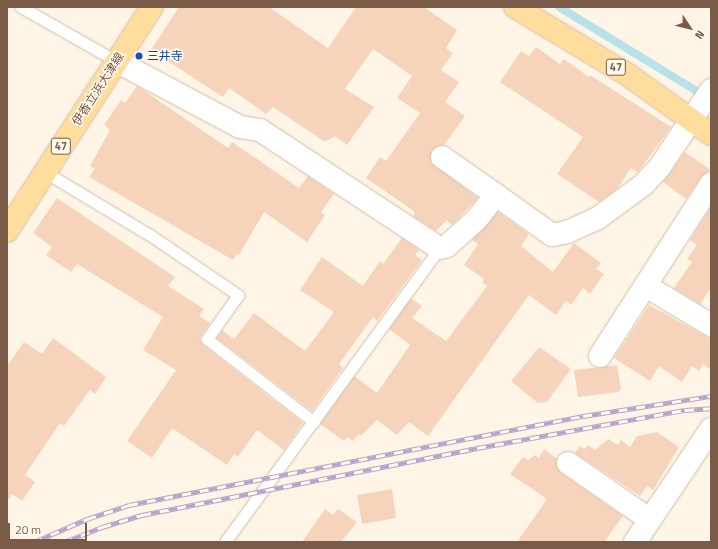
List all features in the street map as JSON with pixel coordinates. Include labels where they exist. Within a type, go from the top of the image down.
[{"type":"main road","name":"伊香立浜大津線","points":[[7,231],[152,7]]},
{"type":"main road","name":"47","points":[[515,7],[602,58],[701,104],[711,134]]},
{"type":"street","points":[[116,61],[240,127],[260,130],[440,248],[447,246],[476,219],[496,195]]},
{"type":"street","points":[[442,157],[552,235],[568,232],[598,218],[643,185],[659,168],[701,104]]},
{"type":"street","points":[[600,356],[711,184]]},
{"type":"street","points":[[646,286],[711,325]]},
{"type":"street","points":[[635,542],[711,429]]},
{"type":"street","points":[[568,464],[650,520]]},
{"type":"lane","points":[[21,7],[116,61]]},
{"type":"lane","points":[[45,172],[150,235],[238,295],[207,339],[314,422]]},
{"type":"lane","points":[[225,542],[440,248]]},
{"type":"building","points":[[179,7],[269,7],[328,48],[356,7],[424,7],[457,30],[446,48],[453,53],[441,70],[459,82],[445,102],[465,116],[444,145],[432,150],[431,162],[478,198],[452,225],[447,220],[436,231],[416,218],[413,215],[415,212],[366,178],[380,157],[386,161],[420,113],[397,98],[412,76],[373,49],[345,89],[374,107],[347,145],[335,136],[325,142],[273,107],[266,114],[229,88],[223,97],[151,50]]},
{"type":"building","points":[[536,47],[560,64],[564,59],[589,77],[590,75],[671,127],[638,172],[631,168],[617,189],[599,202],[557,174],[583,137],[500,82],[521,51],[529,56]]},
{"type":"building","points":[[137,86],[228,148],[232,142],[299,188],[308,176],[334,194],[321,212],[325,215],[307,242],[264,212],[239,255],[237,254],[233,260],[89,177],[95,169],[90,166],[110,130],[104,125],[121,100],[125,103]]},
{"type":"building","points":[[685,152],[711,170],[701,177],[686,199],[663,182]]},
{"type":"building","points":[[57,198],[175,277],[168,286],[204,309],[199,316],[210,323],[200,338],[202,344],[303,423],[284,450],[257,430],[238,457],[234,454],[227,465],[172,428],[152,458],[127,441],[176,370],[143,350],[163,317],[77,264],[71,272],[46,255],[52,247],[33,233]]},
{"type":"building","points":[[711,207],[711,288],[700,304],[674,288],[692,262],[687,259],[697,245],[690,240]]},
{"type":"building","points":[[498,212],[529,234],[521,246],[553,272],[574,243],[601,263],[596,269],[604,274],[590,294],[583,288],[571,305],[566,301],[556,315],[529,295],[428,436],[409,422],[397,435],[377,420],[361,436],[359,434],[353,441],[347,437],[344,441],[320,424],[354,376],[377,393],[410,345],[389,329],[411,298],[422,306],[412,318],[446,341],[487,286],[482,282],[484,279],[464,265],[478,244],[472,240]]},
{"type":"building","points":[[402,238],[419,250],[415,255],[422,260],[377,321],[373,317],[339,364],[343,368],[312,411],[217,338],[222,330],[234,339],[254,313],[305,351],[334,312],[300,290],[322,257],[363,286],[380,261],[383,264]]},
{"type":"building","points":[[649,305],[711,339],[711,370],[703,364],[699,371],[692,366],[682,382],[659,366],[650,381],[614,358]]},
{"type":"building","points":[[53,338],[106,377],[95,394],[90,390],[64,426],[60,423],[25,475],[35,482],[22,501],[12,494],[7,502],[7,366],[24,342],[42,354]]},
{"type":"building","points":[[539,347],[571,369],[547,402],[538,403],[511,381]]},
{"type":"building","points":[[617,365],[621,389],[618,392],[578,397],[574,370]]},
{"type":"building","points":[[657,432],[679,447],[653,490],[647,486],[640,496],[575,453],[580,446],[585,449],[588,445],[595,450],[608,439],[618,445],[621,440],[630,447],[637,436]]},
{"type":"building","points":[[544,449],[557,459],[557,468],[561,473],[623,516],[604,542],[517,542],[547,499],[510,474],[523,457],[528,460],[535,455],[539,458]]},
{"type":"building","points":[[392,489],[396,518],[362,524],[357,495]]},
{"type":"building","points":[[325,509],[333,515],[338,509],[357,522],[341,542],[302,542]]},
{"type":"waterway","points":[[559,7],[705,96]]},
{"type":"railway","points":[[34,542],[87,519],[129,505],[583,416],[711,396]]},
{"type":"railway","points":[[64,542],[102,527],[142,515],[477,448],[685,410],[711,408]]},
{"type":"place","name":"三井寺","points":[[139,56]]}]
